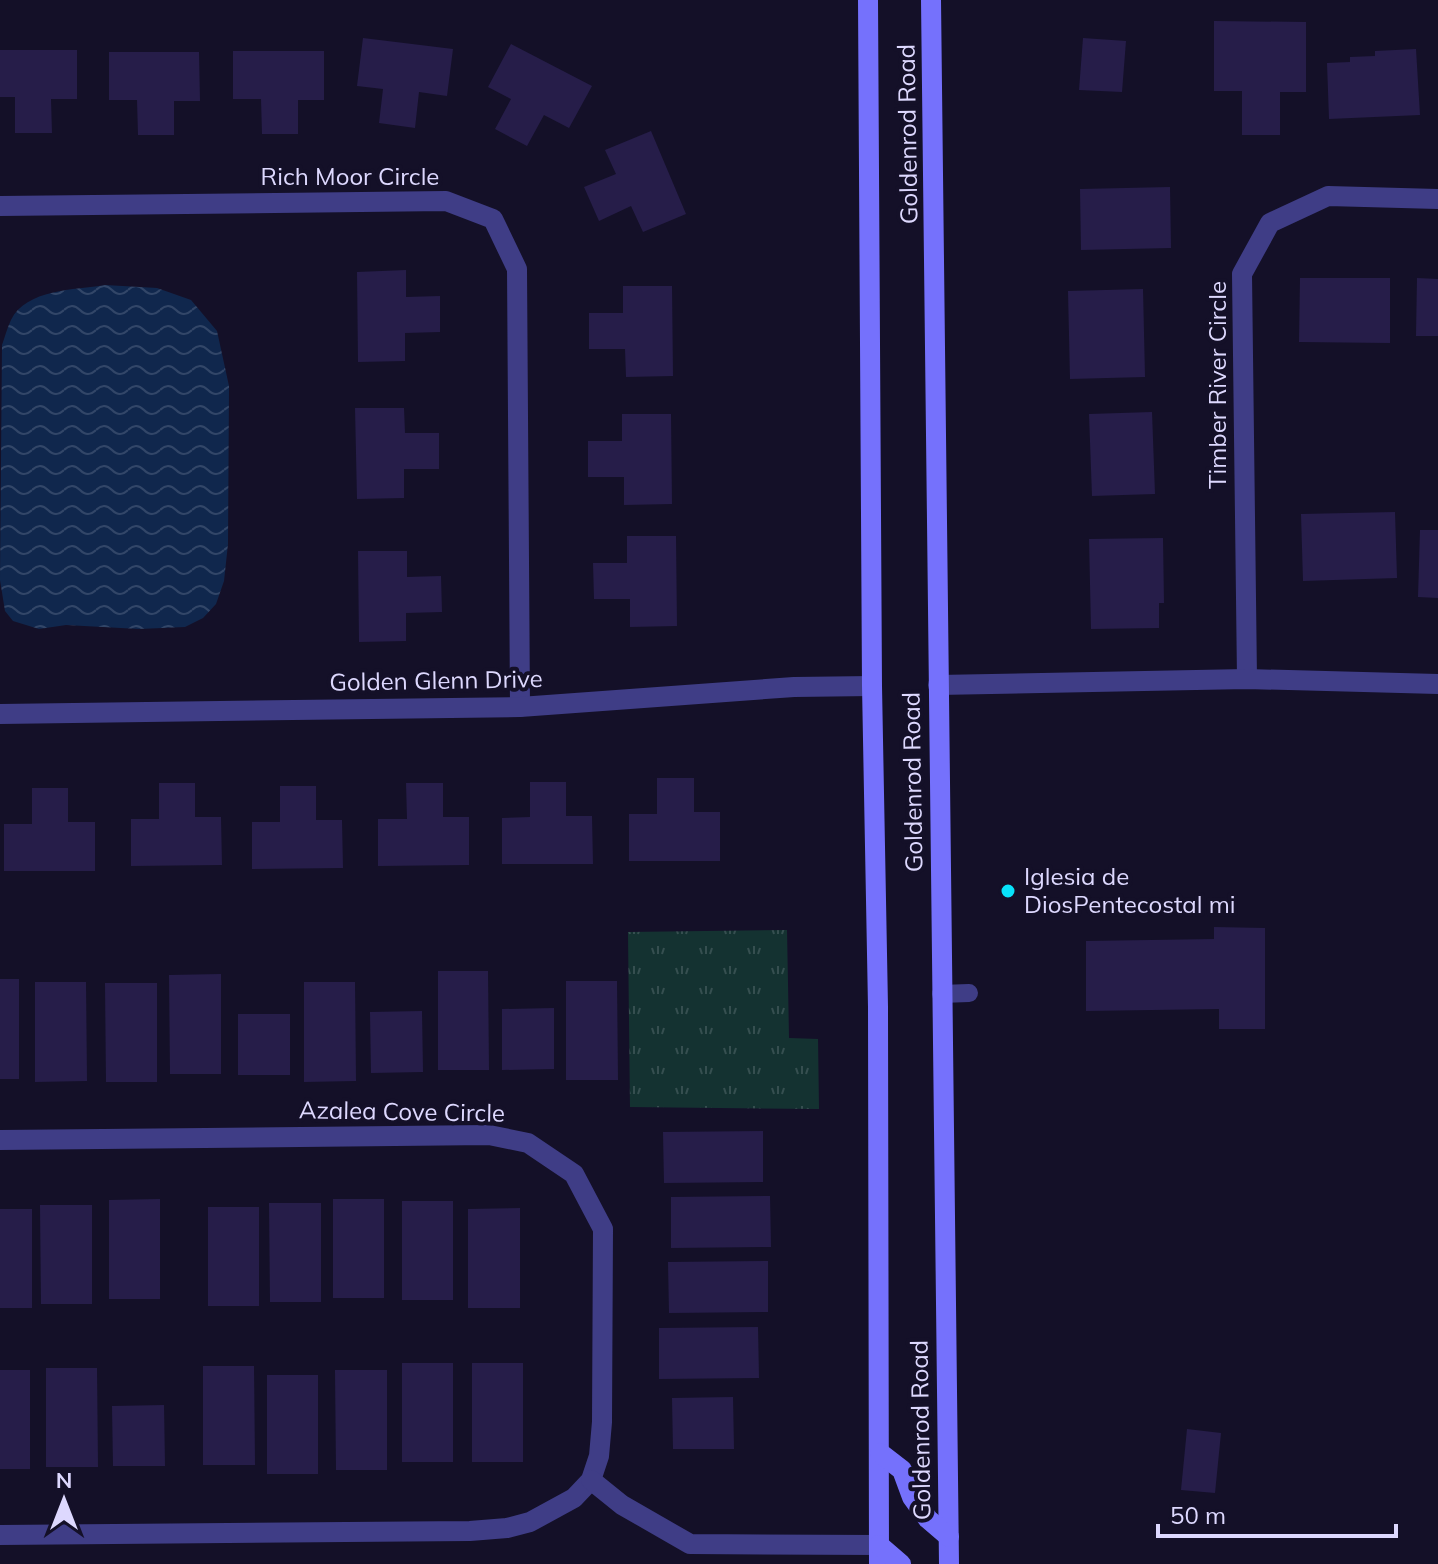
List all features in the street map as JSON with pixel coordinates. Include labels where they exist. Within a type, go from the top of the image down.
[{"type":"main road","name":"Goldenrod Road","points":[[868,0],[872,686],[878,1007],[879,1555]]},
{"type":"main road","name":"Goldenrod Road","points":[[931,0],[949,1564]]},
{"type":"main road","points":[[880,1453],[902,1470],[912,1497],[928,1519],[949,1537]]},
{"type":"main road","points":[[879,1555],[901,1564]]},
{"type":"street","name":"Timber River Circle","points":[[1247,679],[1242,274],[1270,223],[1328,196],[1438,199]]},
{"type":"street","name":"Rich Moor Circle","points":[[0,206],[446,201],[493,219],[517,269],[520,707]]},
{"type":"street","points":[[938,685],[1247,679],[1438,684]]},
{"type":"street","name":"Golden Glenn Drive","points":[[0,714],[520,707],[794,687],[872,686]]},
{"type":"street","name":"Azalea Cove Circle","points":[[0,1140],[489,1135],[528,1143],[574,1174],[603,1229],[602,1422],[599,1456],[591,1480]]},
{"type":"street","points":[[0,1535],[470,1531],[507,1528],[553,1511],[574,1498],[591,1480],[622,1505],[690,1544],[879,1555]]},
{"type":"lane","points":[[941,994],[969,993]]},
{"type":"green space","points":[[787,930],[789,1038],[818,1039],[819,1109],[630,1107],[628,932]]},
{"type":"water","points":[[105,285],[157,288],[191,300],[217,331],[229,386],[228,544],[224,581],[216,604],[203,618],[185,627],[139,629],[66,625],[39,629],[13,621],[5,611],[0,580],[2,345],[11,320],[28,302],[52,293]]},
{"type":"building","points":[[1214,21],[1306,22],[1306,92],[1280,92],[1280,135],[1242,135],[1242,91],[1214,91]]},
{"type":"building","points":[[363,38],[453,49],[447,96],[419,92],[415,128],[379,123],[383,89],[357,86]]},
{"type":"building","points":[[1083,38],[1126,41],[1122,92],[1079,90]]},
{"type":"building","points":[[511,44],[592,86],[569,128],[544,115],[527,146],[495,129],[511,99],[488,87]]},
{"type":"building","points":[[1416,49],[1420,115],[1329,119],[1327,63],[1350,62],[1350,57],[1375,56],[1375,51]]},
{"type":"building","points":[[0,50],[77,50],[77,99],[51,99],[52,133],[15,133],[15,97],[0,97]]},
{"type":"building","points":[[233,51],[324,51],[324,100],[298,100],[298,134],[262,134],[261,99],[233,99]]},
{"type":"building","points":[[109,52],[199,52],[200,101],[174,101],[174,135],[138,135],[137,100],[109,100]]},
{"type":"building","points":[[651,131],[686,214],[643,232],[631,206],[599,221],[584,187],[616,174],[605,150]]},
{"type":"building","points":[[1170,187],[1171,248],[1081,250],[1080,189]]},
{"type":"building","points":[[406,270],[406,297],[440,296],[440,332],[405,333],[405,361],[358,362],[357,272]]},
{"type":"building","points":[[1300,278],[1390,278],[1390,343],[1299,342]]},
{"type":"building","points":[[1417,278],[1438,279],[1438,336],[1416,336]]},
{"type":"building","points":[[623,286],[672,286],[673,376],[626,377],[625,349],[589,349],[589,313],[623,313]]},
{"type":"building","points":[[1143,289],[1145,377],[1070,379],[1068,291]]},
{"type":"building","points":[[355,408],[404,408],[405,433],[439,433],[439,469],[404,469],[404,498],[357,499]]},
{"type":"building","points":[[1152,412],[1155,494],[1092,496],[1089,414]]},
{"type":"building","points":[[622,414],[671,414],[672,504],[624,505],[624,477],[588,477],[588,441],[622,441]]},
{"type":"building","points":[[1395,512],[1397,578],[1303,581],[1301,514]]},
{"type":"building","points":[[1420,530],[1438,530],[1438,598],[1418,597]]},
{"type":"building","points":[[627,536],[676,536],[677,626],[630,627],[630,599],[594,599],[593,563],[627,563]]},
{"type":"building","points":[[1163,538],[1164,603],[1159,603],[1159,628],[1091,629],[1089,539]]},
{"type":"building","points":[[358,551],[407,551],[407,577],[441,576],[442,612],[406,613],[406,641],[359,642]]},
{"type":"building","points":[[657,778],[694,778],[694,812],[720,812],[720,861],[629,861],[629,814],[657,814]]},
{"type":"building","points":[[530,782],[566,782],[566,816],[592,816],[593,864],[502,864],[502,818],[530,817]]},
{"type":"building","points":[[159,783],[195,783],[195,817],[221,817],[222,865],[131,866],[131,819],[159,819]]},
{"type":"building","points":[[406,783],[443,783],[443,817],[469,817],[469,865],[378,866],[378,819],[407,819]]},
{"type":"building","points":[[280,786],[316,786],[316,820],[342,820],[343,868],[252,869],[252,822],[280,822]]},
{"type":"building","points":[[32,788],[68,788],[68,822],[95,822],[95,871],[4,871],[4,824],[32,824]]},
{"type":"building","points":[[1214,927],[1265,928],[1265,1029],[1219,1029],[1219,1009],[1086,1011],[1086,941],[1214,939]]},
{"type":"building","points":[[438,971],[488,971],[489,1070],[438,1070]]},
{"type":"building","points":[[221,974],[221,1074],[170,1074],[169,975]]},
{"type":"building","points":[[0,979],[19,979],[19,1079],[0,1079]]},
{"type":"building","points":[[566,981],[617,981],[618,1080],[566,1080]]},
{"type":"building","points":[[35,982],[86,982],[87,1081],[35,1082]]},
{"type":"building","points":[[304,982],[355,982],[356,1081],[304,1082]]},
{"type":"building","points":[[105,983],[157,983],[157,1082],[106,1082]]},
{"type":"building","points":[[554,1008],[554,1069],[502,1070],[502,1009]]},
{"type":"building","points":[[422,1011],[423,1072],[371,1073],[370,1012]]},
{"type":"building","points":[[238,1014],[290,1014],[290,1075],[238,1075]]},
{"type":"building","points":[[763,1131],[763,1182],[664,1183],[663,1132]]},
{"type":"building","points":[[770,1196],[771,1247],[671,1248],[671,1197]]},
{"type":"building","points":[[160,1199],[160,1299],[109,1299],[109,1200]]},
{"type":"building","points":[[333,1199],[384,1199],[384,1298],[333,1298]]},
{"type":"building","points":[[402,1201],[453,1201],[453,1300],[402,1300]]},
{"type":"building","points":[[269,1203],[321,1203],[321,1302],[270,1302]]},
{"type":"building","points":[[40,1205],[92,1205],[92,1304],[41,1304]]},
{"type":"building","points":[[208,1207],[259,1207],[259,1306],[208,1306]]},
{"type":"building","points":[[520,1208],[520,1308],[468,1308],[468,1209]]},
{"type":"building","points":[[0,1209],[32,1209],[32,1308],[0,1308]]},
{"type":"building","points":[[768,1261],[768,1312],[669,1313],[668,1262]]},
{"type":"building","points":[[758,1327],[759,1378],[659,1379],[659,1328]]},
{"type":"building","points":[[402,1363],[453,1363],[453,1462],[402,1462]]},
{"type":"building","points":[[472,1363],[523,1363],[523,1462],[472,1462]]},
{"type":"building","points":[[203,1366],[254,1366],[255,1465],[203,1465]]},
{"type":"building","points":[[46,1368],[97,1368],[98,1467],[46,1467]]},
{"type":"building","points":[[0,1370],[30,1370],[30,1469],[0,1469]]},
{"type":"building","points":[[335,1370],[387,1370],[387,1470],[336,1470]]},
{"type":"building","points":[[267,1375],[318,1375],[318,1474],[267,1474]]},
{"type":"building","points":[[733,1397],[734,1449],[673,1449],[672,1398]]},
{"type":"building","points":[[164,1405],[165,1466],[113,1466],[112,1406]]},
{"type":"building","points":[[1187,1429],[1221,1433],[1215,1493],[1181,1490]]},
{"type":"place","name":"Iglesia de DiosPentecostal mi","points":[[1008,891]]}]
